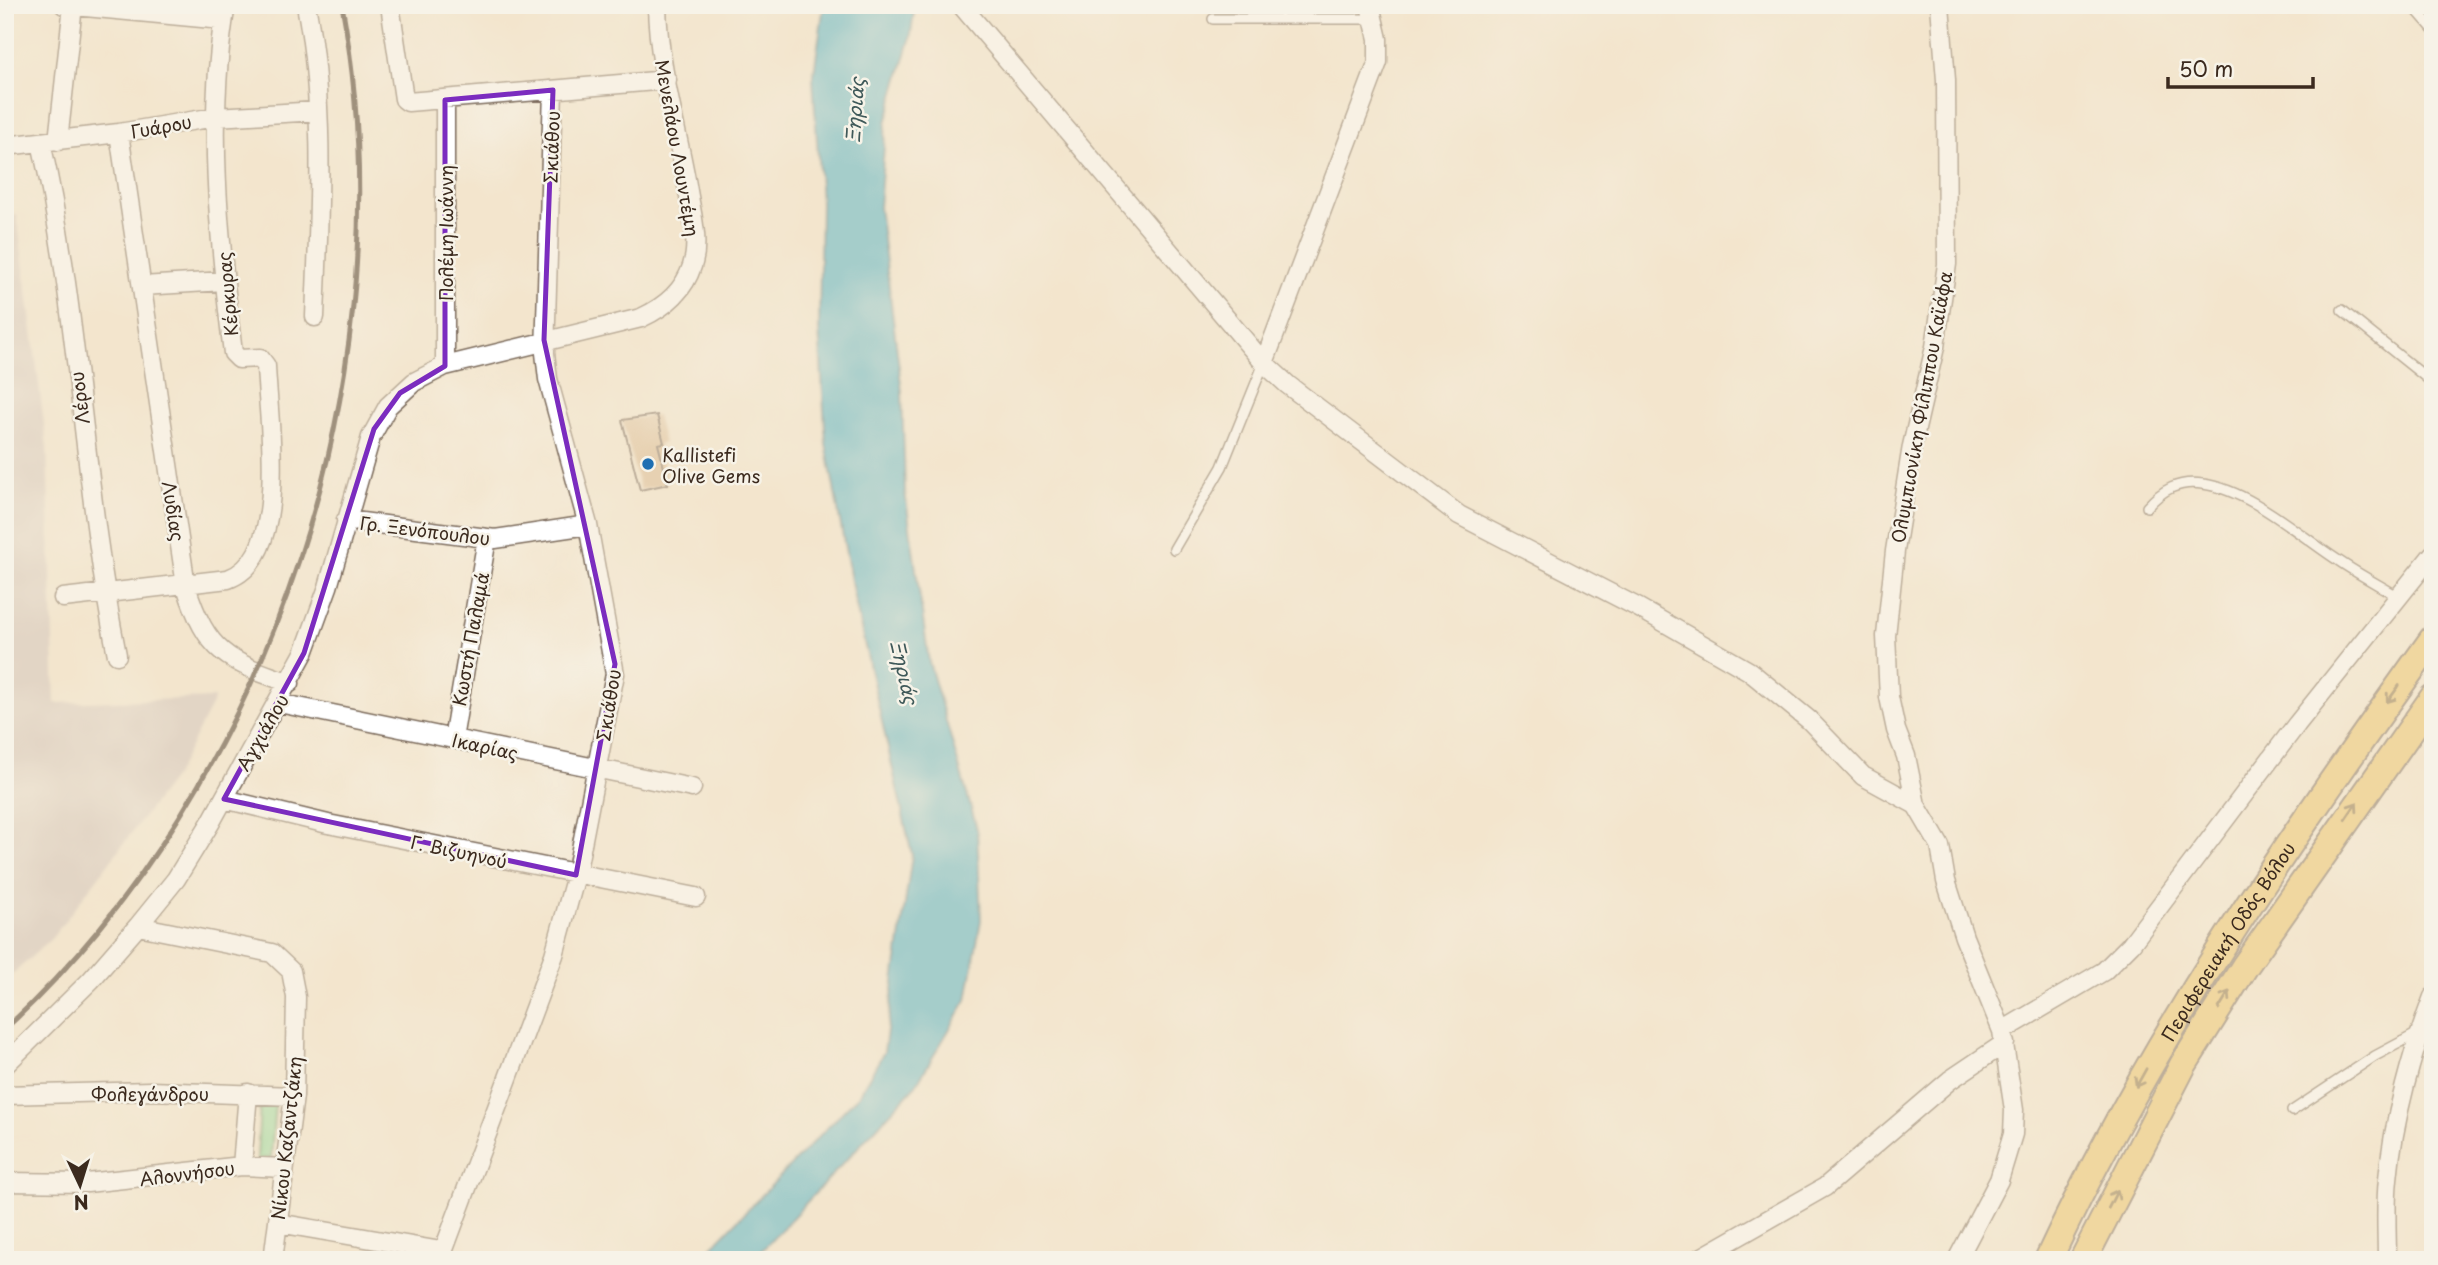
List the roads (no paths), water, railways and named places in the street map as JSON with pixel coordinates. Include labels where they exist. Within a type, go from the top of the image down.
[{"type":"main road","name":"Περιφερειακή Οδός Βόλου","points":[[2048,1260],[2117,1121],[2188,998],[2260,884],[2433,639]]},
{"type":"main road","name":"Περιφερειακή Οδός Βόλου","points":[[2083,1260],[2183,1065],[2245,966],[2433,698]]},
{"type":"street","points":[[64,5],[225,13]]},
{"type":"street","points":[[306,5],[315,51],[321,163],[315,317]]},
{"type":"street","points":[[390,5],[404,99],[408,102],[667,80]]},
{"type":"street","name":"Μενελάου Λουντέμη","points":[[446,366],[641,318],[672,299],[688,277],[693,263],[694,230],[667,80],[657,5]]},
{"type":"street","points":[[961,5],[1264,363],[1288,385],[1440,503],[1485,530],[1709,645],[1749,671],[1793,706],[1863,776],[1916,805],[1940,846],[1946,881],[1964,937],[2004,1037],[2014,1110],[2013,1134],[1999,1180],[1957,1260]]},
{"type":"street","name":"Ολυμπιονίκη Φίλιππου Καϊάφα","points":[[1916,805],[1889,696],[1886,636],[1895,551],[1910,459],[1935,348],[1946,277],[1946,91],[1940,5]]},
{"type":"street","name":"Λέρου","points":[[73,6],[50,142],[95,533],[117,655]]},
{"type":"street","points":[[1264,363],[1378,62],[1372,12]]},
{"type":"street","name":"Κέρκυρας","points":[[186,586],[228,579],[247,571],[260,551],[270,516],[266,366],[260,358],[234,357],[224,281],[215,117],[225,13]]},
{"type":"street","name":"Σκιάθου","points":[[440,1255],[542,992],[576,874],[615,664],[588,525],[548,380],[544,340],[554,90]]},
{"type":"street","name":"Πολέμη Ιωάννη","points":[[445,100],[446,366]]},
{"type":"street","name":"Γυάρου","points":[[5,146],[119,133],[215,117],[318,111]]},
{"type":"street","name":"Λυδίας","points":[[119,133],[186,586],[201,628],[211,642],[244,667],[290,683]]},
{"type":"street","points":[[142,286],[224,281]]},
{"type":"street","name":"Αγχιάλου","points":[[5,1065],[91,980],[176,879],[290,683],[328,587],[345,520],[379,421],[400,393],[446,366]]},
{"type":"street","name":"Γρ. Ξενόπουλου","points":[[345,520],[486,538],[588,525]]},
{"type":"street","name":"Κωστή Παλαμά","points":[[453,739],[486,538]]},
{"type":"street","points":[[1697,1260],[1825,1187],[2004,1037],[2104,971],[2131,944],[2297,724],[2433,554]]},
{"type":"street","points":[[63,598],[186,586]]},
{"type":"street","name":"Ικαρίας","points":[[279,703],[692,788]]},
{"type":"street","name":"Γ. Βιζυηνού","points":[[224,799],[696,897]]},
{"type":"street","name":"Νίκου Καζαντζάκη","points":[[138,926],[181,937],[251,947],[282,960],[291,971],[296,990],[294,1096],[273,1260]]},
{"type":"street","points":[[2387,1260],[2388,1176],[2420,1032],[2433,998]]},
{"type":"street","points":[[242,1166],[248,1093]]},
{"type":"street","name":"Φολεγάνδρου","points":[[5,1095],[248,1093],[294,1096]]},
{"type":"street","name":"Αλοννήσου","points":[[5,1182],[103,1182],[242,1166],[284,1168]]},
{"type":"street","points":[[278,1223],[440,1255]]},
{"type":"lane","points":[[2412,5],[2433,29]]},
{"type":"lane","points":[[1213,19],[1372,12]]},
{"type":"lane","points":[[2342,310],[2433,383]]},
{"type":"lane","points":[[1174,549],[1222,467],[1264,363]]},
{"type":"lane","points":[[2147,507],[2169,487],[2202,483],[2221,488],[2270,515],[2342,564],[2399,597]]},
{"type":"lane","points":[[2292,1111],[2375,1056],[2420,1032]]},
{"type":"water","name":"Ξηριάς","points":[[824,5],[915,5],[910,40],[886,123],[879,207],[902,392],[905,492],[929,662],[977,829],[981,920],[967,1000],[916,1085],[753,1260],[699,1260],[859,1095],[884,1052],[912,855],[854,597],[826,444],[819,329],[821,203],[813,79]]},
{"type":"railway","points":[[5,1029],[100,928],[181,815],[248,690],[300,559],[336,422],[355,282],[358,142],[342,5]]},
{"type":"place","name":"Kallistefi Olive Gems","points":[[648,464]]}]
